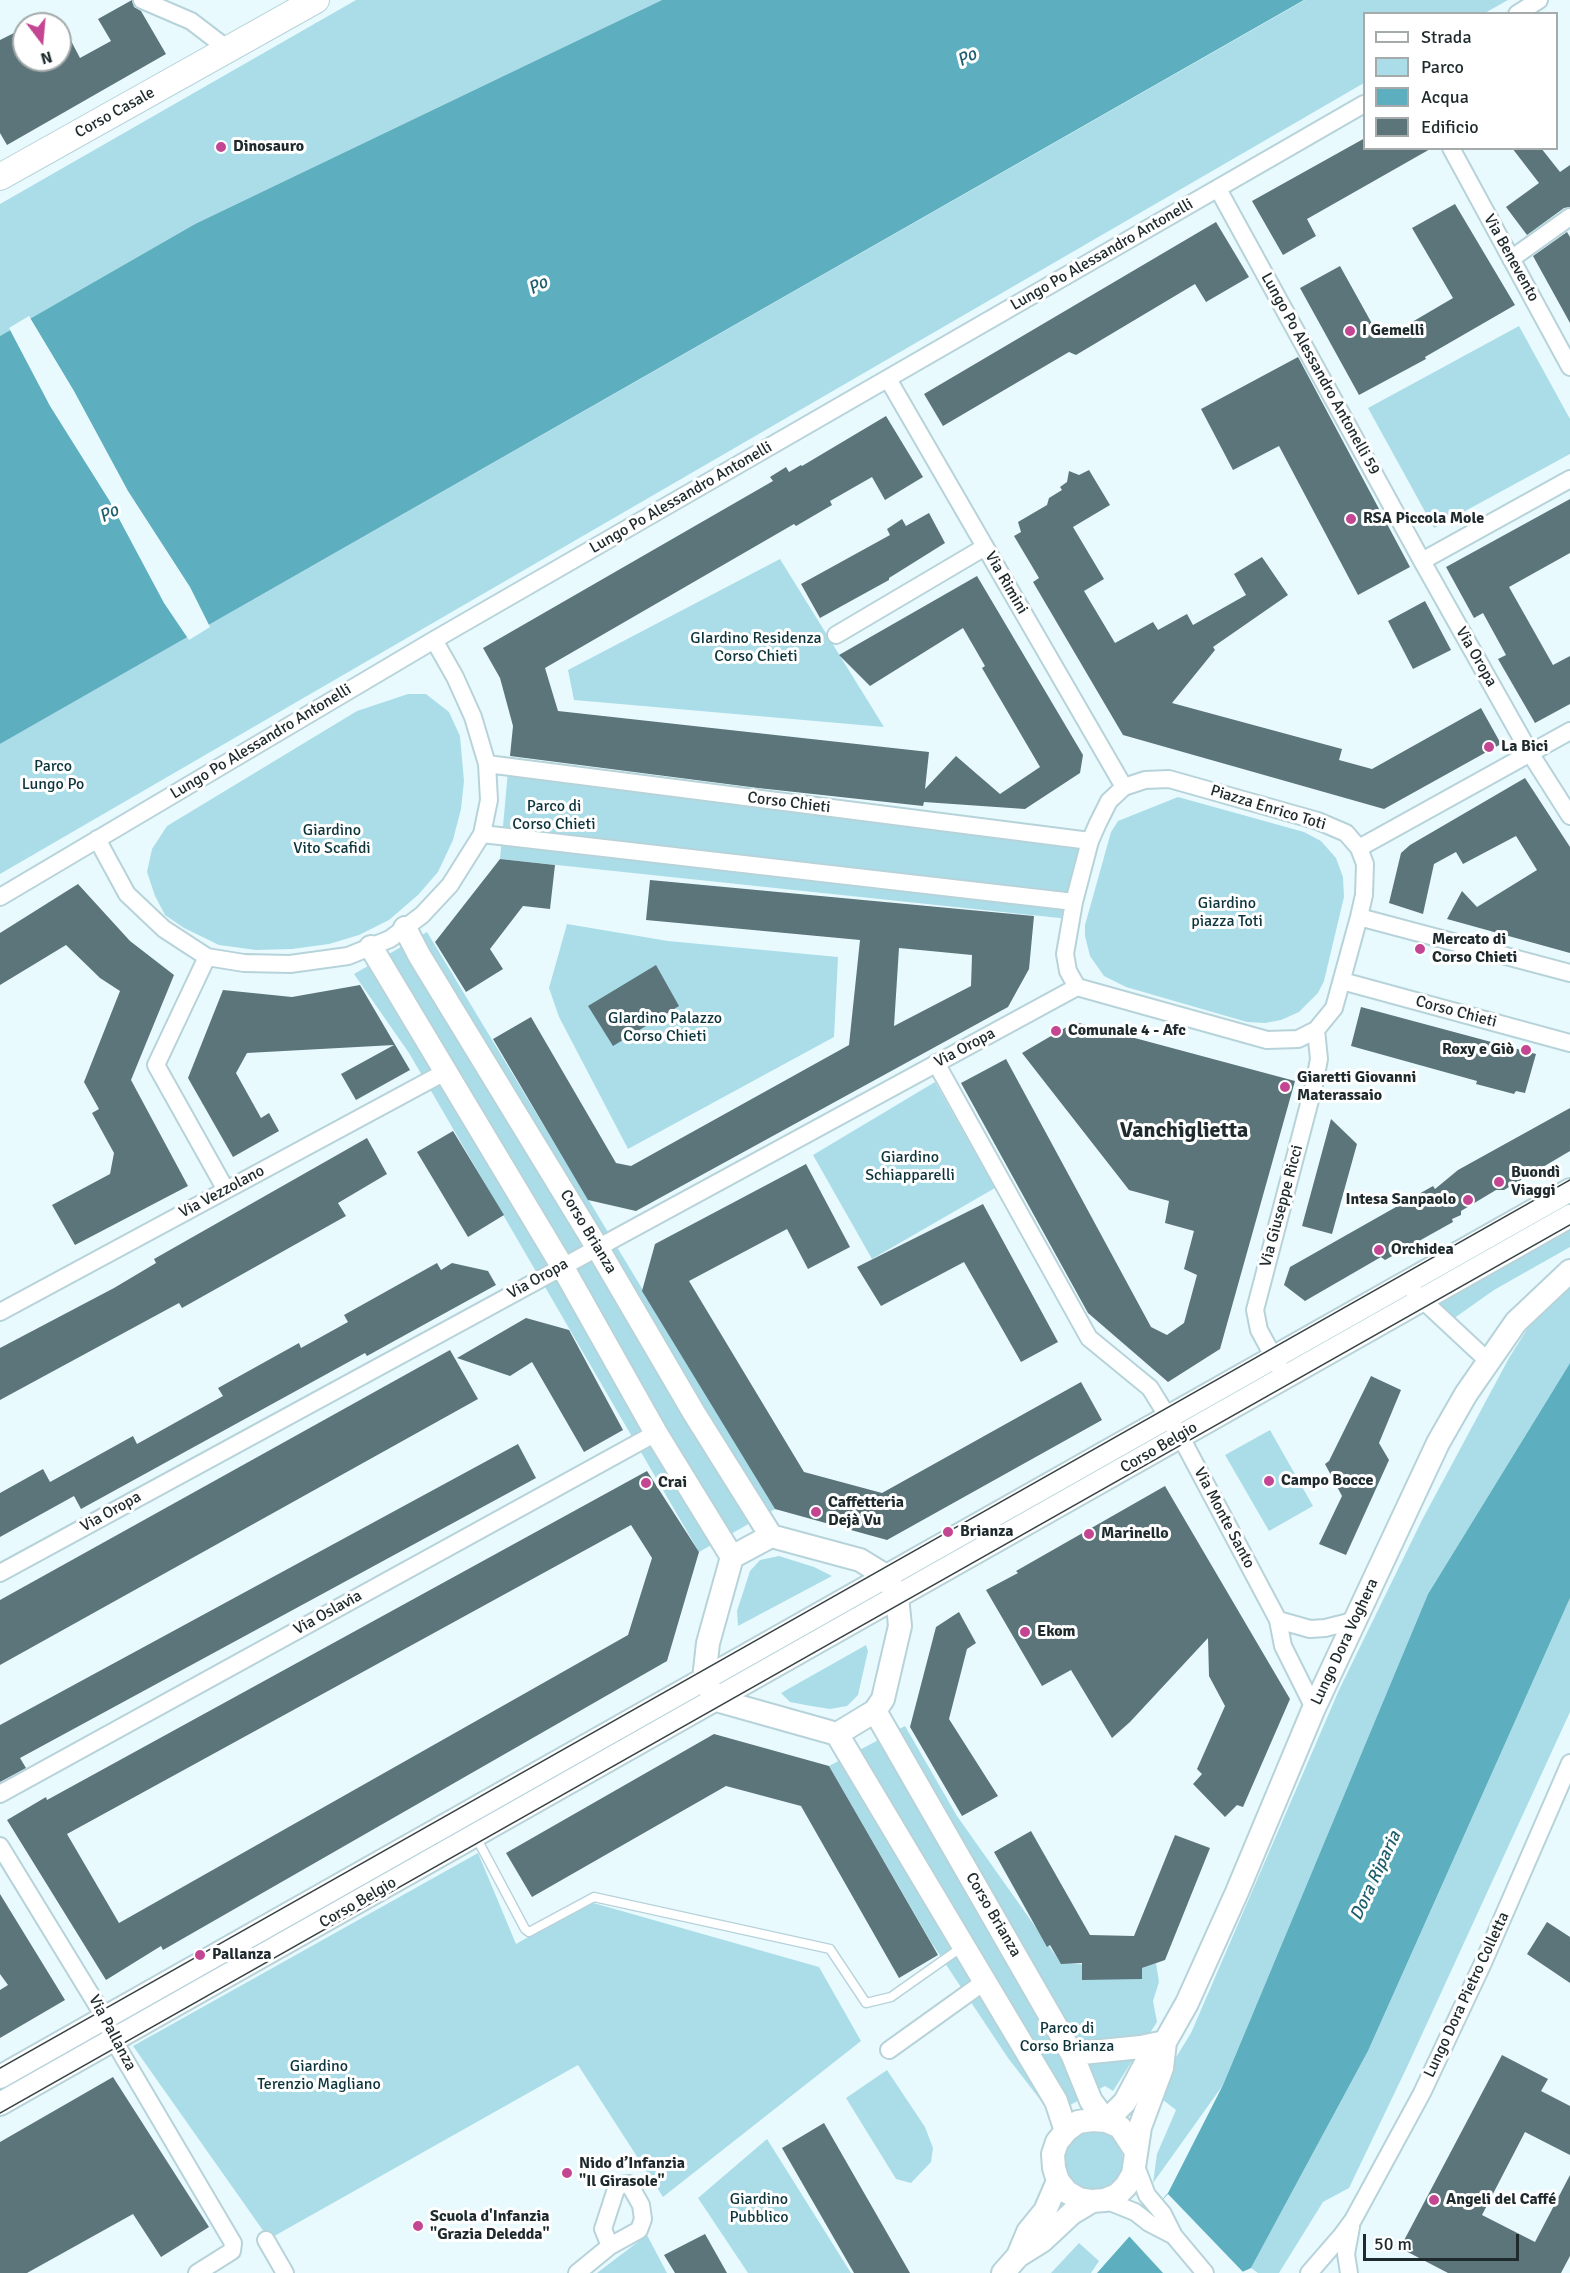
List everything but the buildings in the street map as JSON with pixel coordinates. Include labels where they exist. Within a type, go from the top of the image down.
[{"type":"main road","name":"Corso Casale","points":[[0,177],[316,0]]},
{"type":"street","points":[[142,0],[191,21],[229,50]]},
{"type":"street","points":[[1520,12],[1539,0]]},
{"type":"street","name":"Lungo Po Alessandro Antonelli","points":[[0,897],[434,640],[1363,105]]},
{"type":"street","name":"Via Benevento","points":[[1452,150],[1570,367]]},
{"type":"street","name":"Lungo Po Alessandro Antonelli 59","points":[[1218,189],[1422,561]]},
{"type":"street","points":[[1511,258],[1570,217]]},
{"type":"street","name":"Via Rimini","points":[[888,379],[1124,788]]},
{"type":"street","points":[[1422,561],[1570,479]]},
{"type":"street","points":[[836,635],[985,547]]},
{"type":"street","name":"Via Oropa","points":[[1422,561],[1530,753],[1570,816]]},
{"type":"street","points":[[97,839],[127,894],[164,929],[207,957],[244,963],[290,964],[348,956],[390,939],[422,915],[450,885],[482,834],[489,800],[487,764],[473,717],[455,677],[434,640]]},
{"type":"street","points":[[1124,788],[1109,801],[1090,841],[1074,902],[1065,954],[1068,971],[1077,987],[1267,1040],[1298,1039],[1316,1030],[1334,1008],[1364,895],[1365,864],[1359,848],[1570,731]]},
{"type":"street","name":"Corso Chieti","points":[[487,764],[1090,841]]},
{"type":"street","name":"Piazza Enrico Toti","points":[[1124,788],[1145,780],[1169,779],[1318,821],[1346,833],[1359,848]]},
{"type":"street","points":[[482,834],[1074,902]]},
{"type":"street","points":[[1359,917],[1570,973]]},
{"type":"street","name":"Corso Brianza","points":[[405,928],[694,1413],[771,1536]]},
{"type":"street","points":[[371,947],[562,1266],[656,1432],[732,1557]]},
{"type":"street","points":[[207,957],[156,1065],[226,1190]]},
{"type":"street","name":"Corso Chieti","points":[[1342,981],[1570,1043]]},
{"type":"street","name":"Via Oropa","points":[[0,1572],[1077,987]]},
{"type":"street","name":"Via Giuseppe Ricci","points":[[1279,1367],[1259,1330],[1255,1310],[1314,1085],[1318,1059],[1316,1030]]},
{"type":"street","name":"Corso Belgio","points":[[936,1063],[1089,1338],[1150,1388],[1174,1427]]},
{"type":"street","name":"Via Vezzolano","points":[[0,1312],[445,1072]]},
{"type":"street","name":"Corso Belgio","points":[[0,2104],[897,1596],[1174,1427],[1279,1367],[1405,1283],[1570,1190]]},
{"type":"street","name":"Corso Belgio","points":[[1279,1367],[1422,1300],[1570,1216]]},
{"type":"street","name":"Lungo Dora Voghera","points":[[1106,2121],[1125,2102],[1148,2059],[1165,2042],[1187,2003],[1237,1892],[1314,1708],[1438,1443],[1488,1361],[1516,1322],[1570,1270]]},
{"type":"street","points":[[1405,1283],[1488,1361]]},
{"type":"street","name":"Corso Belgio","points":[[0,2077],[886,1576],[1174,1427]]},
{"type":"street","name":"Via Monte Santo","points":[[1174,1427],[1278,1620],[1283,1646],[1314,1708]]},
{"type":"street","name":"Via Oslavia","points":[[0,1794],[656,1432]]},
{"type":"street","points":[[837,1734],[875,1711],[883,1699],[900,1626],[897,1596],[886,1576],[860,1560],[771,1536],[732,1557],[708,1643],[704,1679],[716,1700],[837,1734],[1056,2101],[1066,2131]]},
{"type":"street","points":[[1278,1620],[1310,1629],[1356,1620]]},
{"type":"street","name":"Corso Brianza","points":[[875,1711],[1072,2054],[1091,2101],[1106,2121]]},
{"type":"street","name":"Lungo Dora Pietro Colletta","points":[[1309,2273],[1353,2220],[1407,2121],[1451,2035],[1570,1763]]},
{"type":"street","name":"Via Pallanza","points":[[0,1846],[105,2018],[114,2041],[233,2242],[232,2252],[197,2273]]},
{"type":"street","points":[[889,2050],[984,1982]]},
{"type":"street","points":[[1072,2054],[1141,2047],[1165,2042]]},
{"type":"street","name":"Lungo Dora Voghera","points":[[1003,2273],[1018,2256],[1041,2241],[1072,2212],[1117,2195],[1126,2186],[1133,2174],[1140,2127],[1162,2068],[1165,2042]]},
{"type":"street","points":[[1174,2236],[1116,2203],[1078,2199],[1068,2192],[1058,2181],[1053,2168],[1053,2154],[1057,2142],[1066,2131],[1078,2122],[1092,2120],[1106,2121],[1120,2127],[1135,2157],[1147,2195],[1163,2214],[1174,2236],[1205,2273]]},
{"type":"street","name":"Lungo Dora Voghera","points":[[1018,2256],[1028,2232],[1045,2211],[1058,2181]]},
{"type":"street","name":"Lungo Dora Pietro Colletta","points":[[1349,2273],[1346,2254],[1347,2237],[1353,2220]]},
{"type":"street","points":[[266,2240],[285,2273]]},
{"type":"street","points":[[576,2273],[610,2246]]},
{"type":"lane","points":[[476,1836],[525,1929],[529,1932],[594,1897],[830,1949],[866,2003],[891,1997],[963,1946]]},
{"type":"green space","points":[[356,0],[662,0],[195,224],[0,336],[0,204]]},
{"type":"green space","name":"Parco Lungo Po","points":[[1305,0],[1508,0],[1487,12],[1363,12],[1363,84],[0,874],[0,744]]},
{"type":"green space","points":[[1519,326],[1570,419],[1570,454],[1434,528],[1368,408]]},
{"type":"green space","name":"GIardino Residenza Corso Chieti","points":[[780,559],[884,727],[574,700],[568,670]]},
{"type":"green space","name":"Giardino Vito Scafidi","points":[[408,694],[426,694],[449,712],[460,736],[464,781],[461,809],[453,840],[438,872],[418,895],[389,920],[359,935],[329,944],[292,949],[256,950],[219,945],[184,928],[165,915],[155,896],[147,872],[152,849],[167,826],[357,711]]},
{"type":"green space","name":"Parco di Corso Chieti","points":[[509,760],[1090,841],[1069,919],[500,859]]},
{"type":"green space","name":"Giardino piazza Toti","points":[[1178,797],[1304,832],[1321,841],[1336,858],[1343,877],[1344,897],[1324,981],[1318,993],[1299,1012],[1281,1020],[1265,1023],[1247,1022],[1126,987],[1104,976],[1090,956],[1085,925],[1111,832],[1118,821]]},
{"type":"green space","name":"GIardino Palazzo Corso Chieti","points":[[567,924],[668,941],[838,957],[834,1037],[628,1149],[559,1017],[549,988]]},
{"type":"green space","points":[[427,932],[775,1509],[699,1552],[409,1053],[354,974]]},
{"type":"green space","name":"Giardino Schiapparelli","points":[[935,1082],[995,1188],[872,1259],[813,1155]]},
{"type":"green space","points":[[1570,1225],[1570,1247],[1494,1290],[1453,1319],[1438,1300]]},
{"type":"green space","points":[[1570,1271],[1570,1363],[1428,1594],[1223,2085],[1153,2183],[1157,2154],[1176,2110],[1154,2093],[1191,2033],[1339,1690],[1422,1520],[1509,1358],[1558,1280]]},
{"type":"green space","name":"Campo Bocce","points":[[1270,1430],[1313,1506],[1269,1531],[1225,1455]]},
{"type":"green space","points":[[779,1556],[814,1567],[832,1576],[738,1626],[737,1611],[750,1571],[760,1560]]},
{"type":"green space","points":[[1570,1598],[1570,1712],[1407,2067],[1349,2188],[1323,2202],[1279,2273],[1258,2273],[1251,2268],[1368,2051]]},
{"type":"green space","points":[[866,1645],[868,1651],[858,1695],[847,1706],[830,1709],[790,1702],[781,1693]]},
{"type":"green space","name":"Parco di Corso Brianza","points":[[905,1726],[957,1816],[1061,1963],[1142,1968],[1156,1963],[1159,1982],[1153,2001],[1157,2022],[1113,2091],[1105,2086],[1052,2115],[1008,2058],[931,1942],[829,1766]]},
{"type":"green space","name":"Giardino Terenzio Magliano","points":[[478,1853],[516,1944],[590,1902],[819,1967],[861,2041],[663,2197],[578,2065],[269,2239],[133,2046]]},
{"type":"green space","points":[[887,2070],[925,2127],[933,2148],[931,2162],[911,2183],[896,2179],[846,2098]]},
{"type":"green space","points":[[1094,2131],[1105,2133],[1118,2144],[1123,2160],[1121,2171],[1110,2184],[1094,2189],[1083,2187],[1070,2176],[1065,2160],[1067,2149],[1078,2136]]},
{"type":"green space","name":"Giardino Pubblico","points":[[767,2139],[851,2273],[748,2273],[698,2198]]},
{"type":"green space","points":[[647,2235],[667,2273],[597,2273]]},
{"type":"green space","points":[[1079,2243],[1099,2261],[1091,2273],[1051,2273]]},
{"type":"water","name":"Po","points":[[662,0],[1304,0],[0,744],[0,336],[195,224]]},
{"type":"water","name":"Dora Riparia","points":[[1570,1363],[1570,1598],[1368,2051],[1251,2268],[1240,2273],[1097,2273],[1168,2193],[1223,2085],[1428,1594]]},
{"type":"pier","points":[[29,316],[74,391],[128,491],[190,587],[210,627],[189,640],[164,603],[109,500],[50,406],[9,328]]},
{"type":"pier","points":[[1168,2194],[1244,2273],[1163,2273],[1128,2235]]},
{"type":"tram line","points":[[0,2068],[1570,1180]]},
{"type":"tram line","points":[[0,2113],[1570,1225]]},
{"type":"place","name":"Dinosauro","points":[[221,147]]},
{"type":"place","name":"I Gemelli","points":[[1350,331]]},
{"type":"place","name":"RSA Piccola Mole","points":[[1351,519]]},
{"type":"place","name":"La Bici","points":[[1489,747]]},
{"type":"place","name":"Mercato di Corso Chieti","points":[[1420,949]]},
{"type":"place","name":"Comunale 4 - Afc","points":[[1056,1031]]},
{"type":"place","name":"Roxy e Giò","points":[[1526,1050]]},
{"type":"place","name":"Giaretti Giovanni Materassaio","points":[[1285,1087]]},
{"type":"place","name":"Buondì Viaggi","points":[[1499,1182]]},
{"type":"place","name":"Intesa Sanpaolo","points":[[1468,1200]]},
{"type":"place","name":"Orchidea","points":[[1379,1250]]},
{"type":"place","name":"Campo Bocce","points":[[1269,1481]]},
{"type":"place","name":"Crai","points":[[646,1483]]},
{"type":"place","name":"Caffetteria Dejà Vu","points":[[816,1512]]},
{"type":"place","name":"Brianza","points":[[948,1532]]},
{"type":"place","name":"Marinello","points":[[1089,1534]]},
{"type":"place","name":"Ekom","points":[[1025,1632]]},
{"type":"place","name":"Pallanza","points":[[200,1955]]},
{"type":"place","name":"Nido d’Infanzia \"Il Girasole\"","points":[[567,2173]]},
{"type":"place","name":"Angeli del Caffé","points":[[1434,2200]]},
{"type":"place","name":"Scuola d'Infanzia \"Grazia Deledda\"","points":[[418,2226]]},
{"type":"district","name":"Vanchiglietta","points":[[1184,1131]]}]
